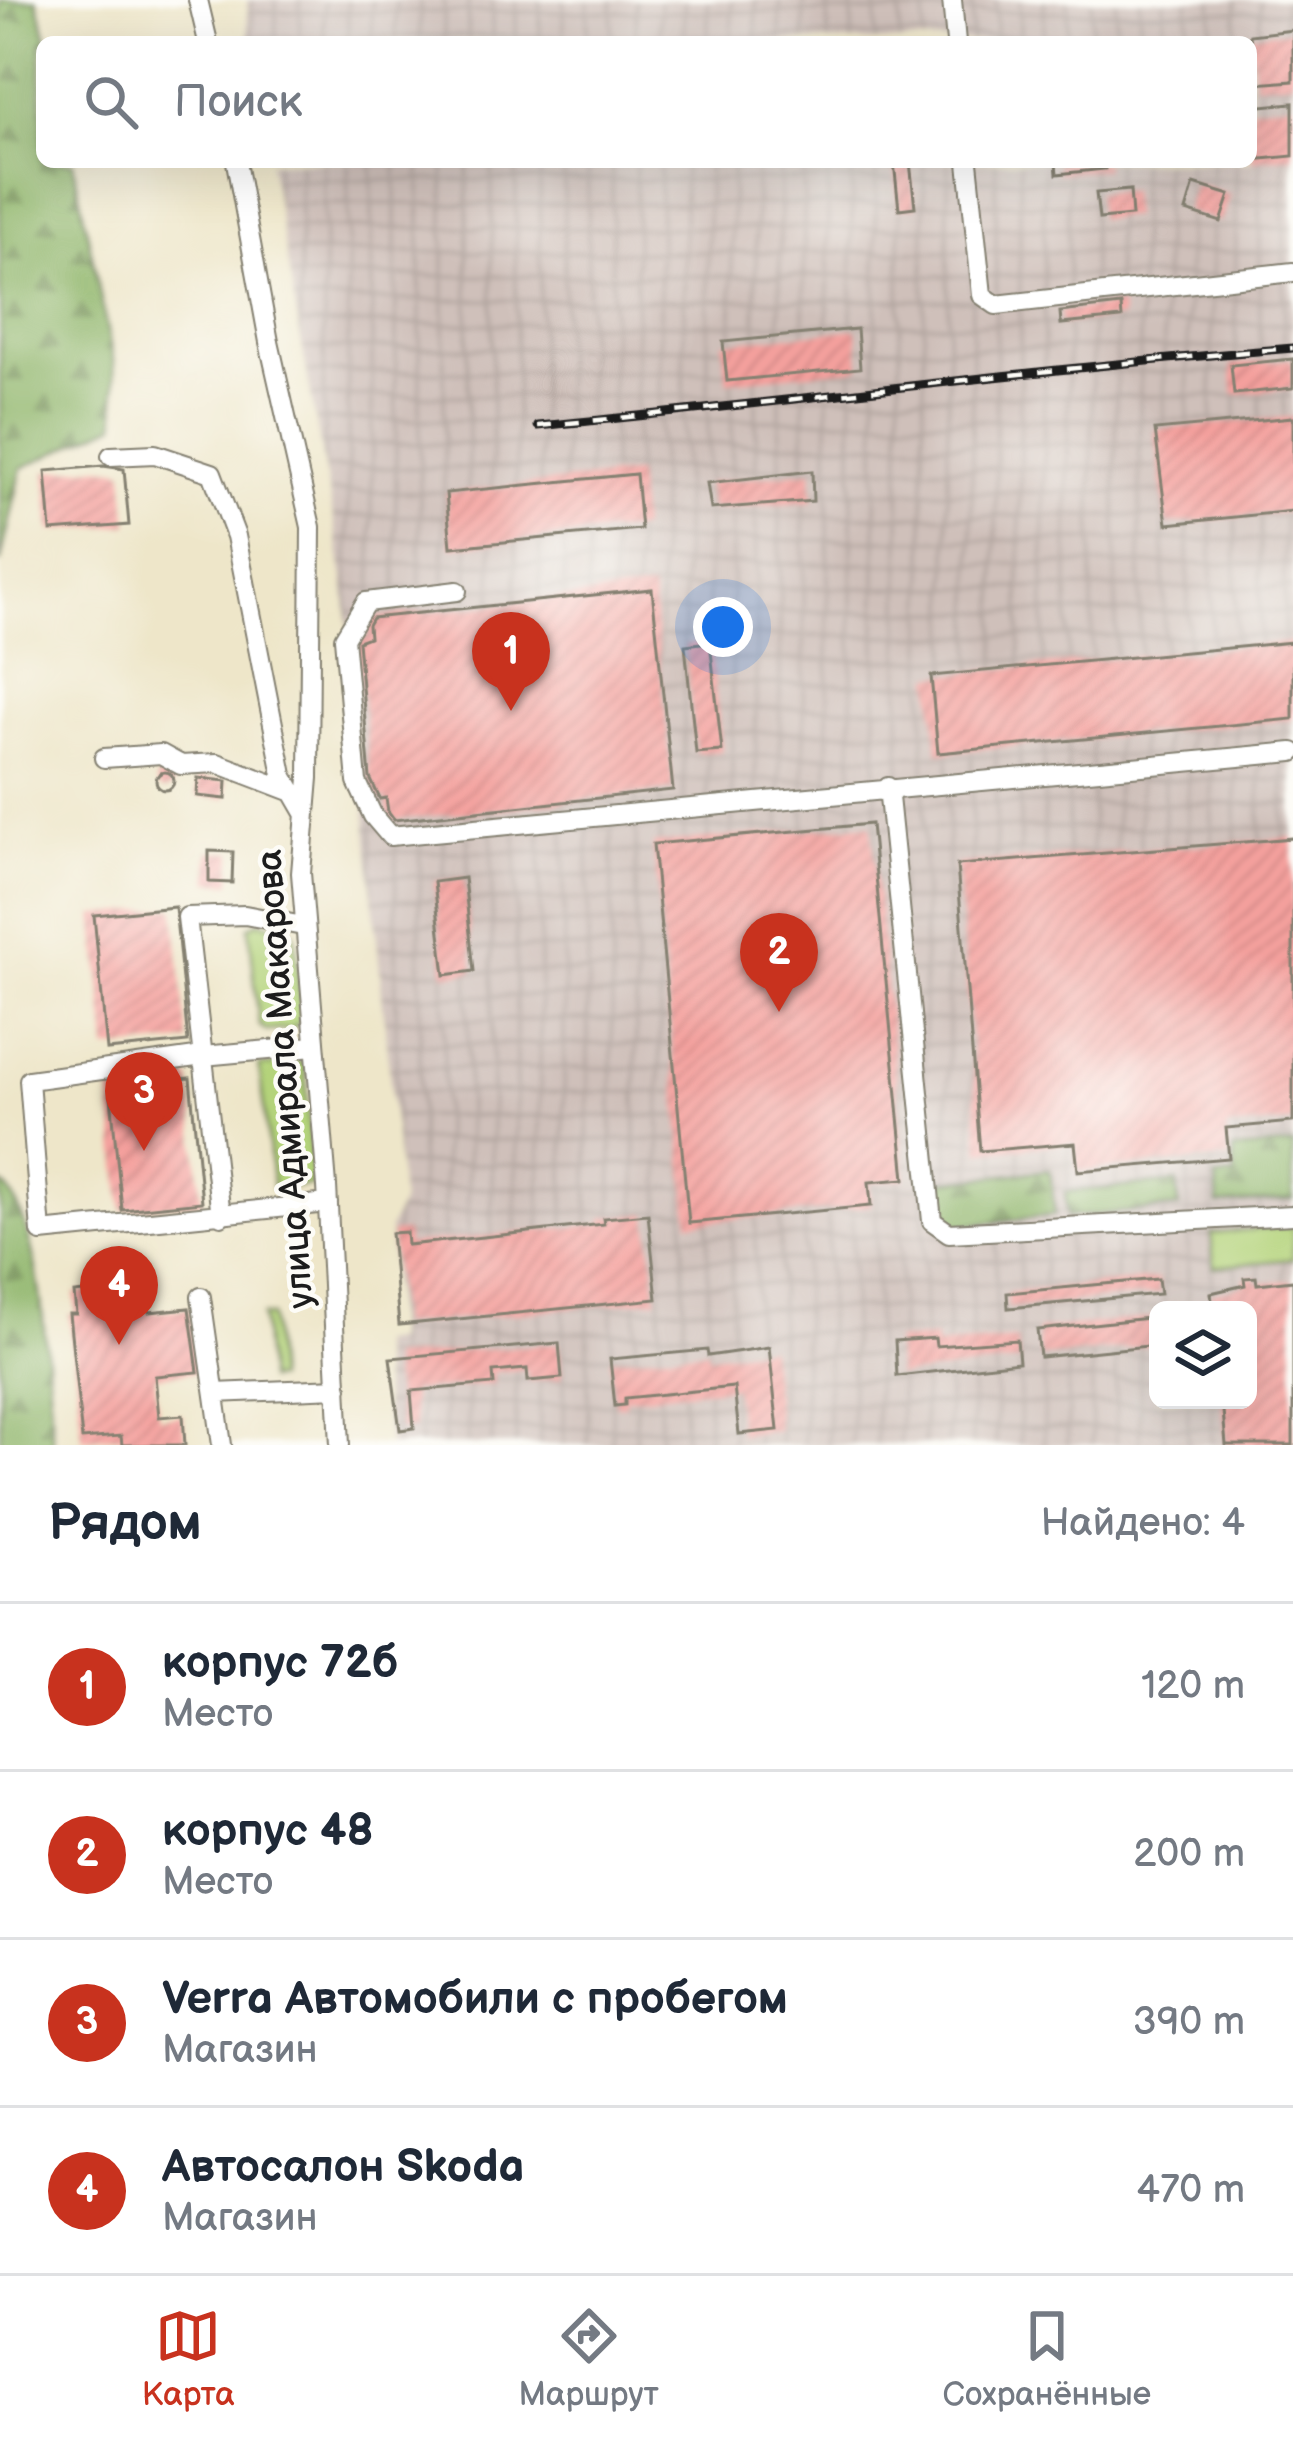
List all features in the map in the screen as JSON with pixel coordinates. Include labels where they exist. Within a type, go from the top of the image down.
[{"type":"street","points":[[198,0],[207,36]]},
{"type":"street","points":[[952,0],[955,36]]},
{"type":"street","name":"улица Адмирала Макарова","points":[[237,168],[269,342],[311,527],[309,778],[301,873],[328,1203],[340,1445]]},
{"type":"street","points":[[969,168],[982,296],[996,305],[1293,272]]},
{"type":"street","points":[[111,456],[155,454],[212,473],[236,536],[283,775],[305,813]]},
{"type":"street","points":[[457,591],[366,602],[344,638],[357,782],[390,836],[1293,752]]},
{"type":"street","points":[[104,758],[161,754],[181,765],[218,763],[293,792]]},
{"type":"street","points":[[888,787],[932,1221],[950,1233],[1293,1215]]},
{"type":"street","points":[[221,1216],[187,917],[245,915],[303,926]]},
{"type":"street","points":[[314,1046],[29,1080],[41,1232],[328,1203]]},
{"type":"street","points":[[201,1297],[222,1445]]},
{"type":"street","points":[[215,1394],[338,1388]]},
{"type":"shaded area","points":[[247,0],[1293,0],[1293,1445],[388,1445],[378,1343],[395,1341],[389,1228],[401,1203],[344,579],[270,168],[1257,168],[1257,36],[248,36]]},
{"type":"green space","points":[[0,0],[37,0],[46,36],[36,36],[36,168],[74,168],[114,364],[116,424],[22,468],[0,564]]},
{"type":"green space","points":[[259,921],[295,935],[302,1021],[292,1029],[266,1031],[259,1025],[249,927]]},
{"type":"green space","points":[[305,1062],[313,1185],[273,1189],[259,1066]]},
{"type":"green space","points":[[1293,1145],[1293,1199],[1218,1205],[1216,1178],[1235,1176],[1233,1150]]},
{"type":"green space","points":[[1050,1170],[1055,1215],[951,1227],[941,1221],[937,1182]]},
{"type":"green space","points":[[0,1182],[15,1201],[35,1265],[53,1445],[0,1445]]},
{"type":"green space","points":[[1177,1182],[1179,1207],[1067,1217],[1065,1192]]},
{"type":"green space","points":[[1293,1226],[1293,1259],[1214,1267],[1211,1234]]},
{"type":"green space","points":[[262,1316],[271,1316],[276,1379],[267,1380]]},
{"type":"building","points":[[1293,30],[1293,81],[1257,84],[1257,36],[1250,35]]},
{"type":"building","points":[[1293,103],[1293,156],[1257,159],[1257,106]]},
{"type":"building","points":[[895,168],[911,168],[915,207],[899,209]]},
{"type":"building","points":[[1056,168],[1105,168],[1105,169],[1057,174]]},
{"type":"building","points":[[1194,184],[1230,195],[1221,222],[1186,211]]},
{"type":"building","points":[[1130,190],[1132,216],[1099,219],[1096,193]]},
{"type":"building","points":[[1121,305],[1122,318],[1061,324],[1060,312]]},
{"type":"building","points":[[857,329],[860,368],[727,381],[723,342]]},
{"type":"building","points":[[1293,359],[1293,388],[1234,394],[1231,365]]},
{"type":"building","points":[[1293,417],[1293,511],[1167,524],[1155,430]]},
{"type":"building","points":[[124,469],[129,525],[51,531],[46,471]]},
{"type":"building","points":[[812,471],[813,501],[711,509],[707,483]]},
{"type":"building","points":[[636,474],[641,529],[451,547],[446,493]]},
{"type":"building","points":[[652,589],[673,790],[394,820],[386,798],[380,799],[370,778],[358,641],[369,637],[372,618]]},
{"type":"building","points":[[710,642],[722,751],[696,753],[685,645]]},
{"type":"building","points":[[1293,642],[1293,719],[938,753],[931,676]]},
{"type":"building","points":[[165,772],[174,781],[165,790],[156,781]]},
{"type":"building","points":[[198,778],[227,781],[226,799],[197,796]]},
{"type":"building","points":[[871,824],[905,1179],[869,1182],[871,1206],[689,1223],[653,844]]},
{"type":"building","points":[[1293,838],[1293,1122],[1226,1128],[1229,1158],[1078,1171],[1075,1143],[980,1151],[957,865]]},
{"type":"building","points":[[209,851],[233,852],[232,883],[209,882]]},
{"type":"building","points":[[464,878],[474,971],[445,975],[434,882]]},
{"type":"building","points":[[175,907],[188,1042],[107,1050],[94,915]]},
{"type":"building","points":[[190,1078],[202,1202],[122,1210],[110,1086]]},
{"type":"building","points":[[648,1214],[657,1299],[399,1325],[391,1233],[406,1232],[407,1245],[604,1224],[603,1218]]},
{"type":"building","points":[[1256,1277],[1257,1284],[1293,1280],[1293,1445],[1226,1445],[1223,1409],[1257,1409],[1257,1301],[1212,1301],[1211,1293],[1245,1285],[1244,1278]]},
{"type":"building","points":[[1158,1279],[1160,1294],[1008,1308],[1007,1293]]},
{"type":"building","points":[[140,1286],[142,1307],[148,1306],[149,1312],[189,1308],[198,1372],[155,1376],[159,1417],[183,1415],[185,1445],[122,1445],[121,1436],[82,1439],[69,1314],[76,1314],[74,1293]]},
{"type":"building","points":[[1149,1318],[1149,1346],[1040,1357],[1037,1330]]},
{"type":"building","points":[[935,1338],[936,1346],[1017,1340],[1019,1362],[897,1376],[895,1341]]},
{"type":"building","points":[[559,1343],[562,1378],[528,1381],[527,1369],[493,1372],[494,1384],[411,1391],[414,1428],[400,1430],[390,1358]]},
{"type":"building","points":[[769,1347],[778,1430],[739,1434],[734,1387],[625,1398],[625,1405],[615,1406],[610,1359],[707,1350],[708,1356]]},
{"type":"railway","points":[[538,426],[1293,348]]},
{"type":"place","name":"корпус 72б","points":[[511,711]]},
{"type":"place","name":"корпус 48","points":[[779,1012]]},
{"type":"place","name":"Verra Автомобили с пробегом","points":[[144,1151]]},
{"type":"place","name":"Автосалон Skoda","points":[[119,1345]]}]
